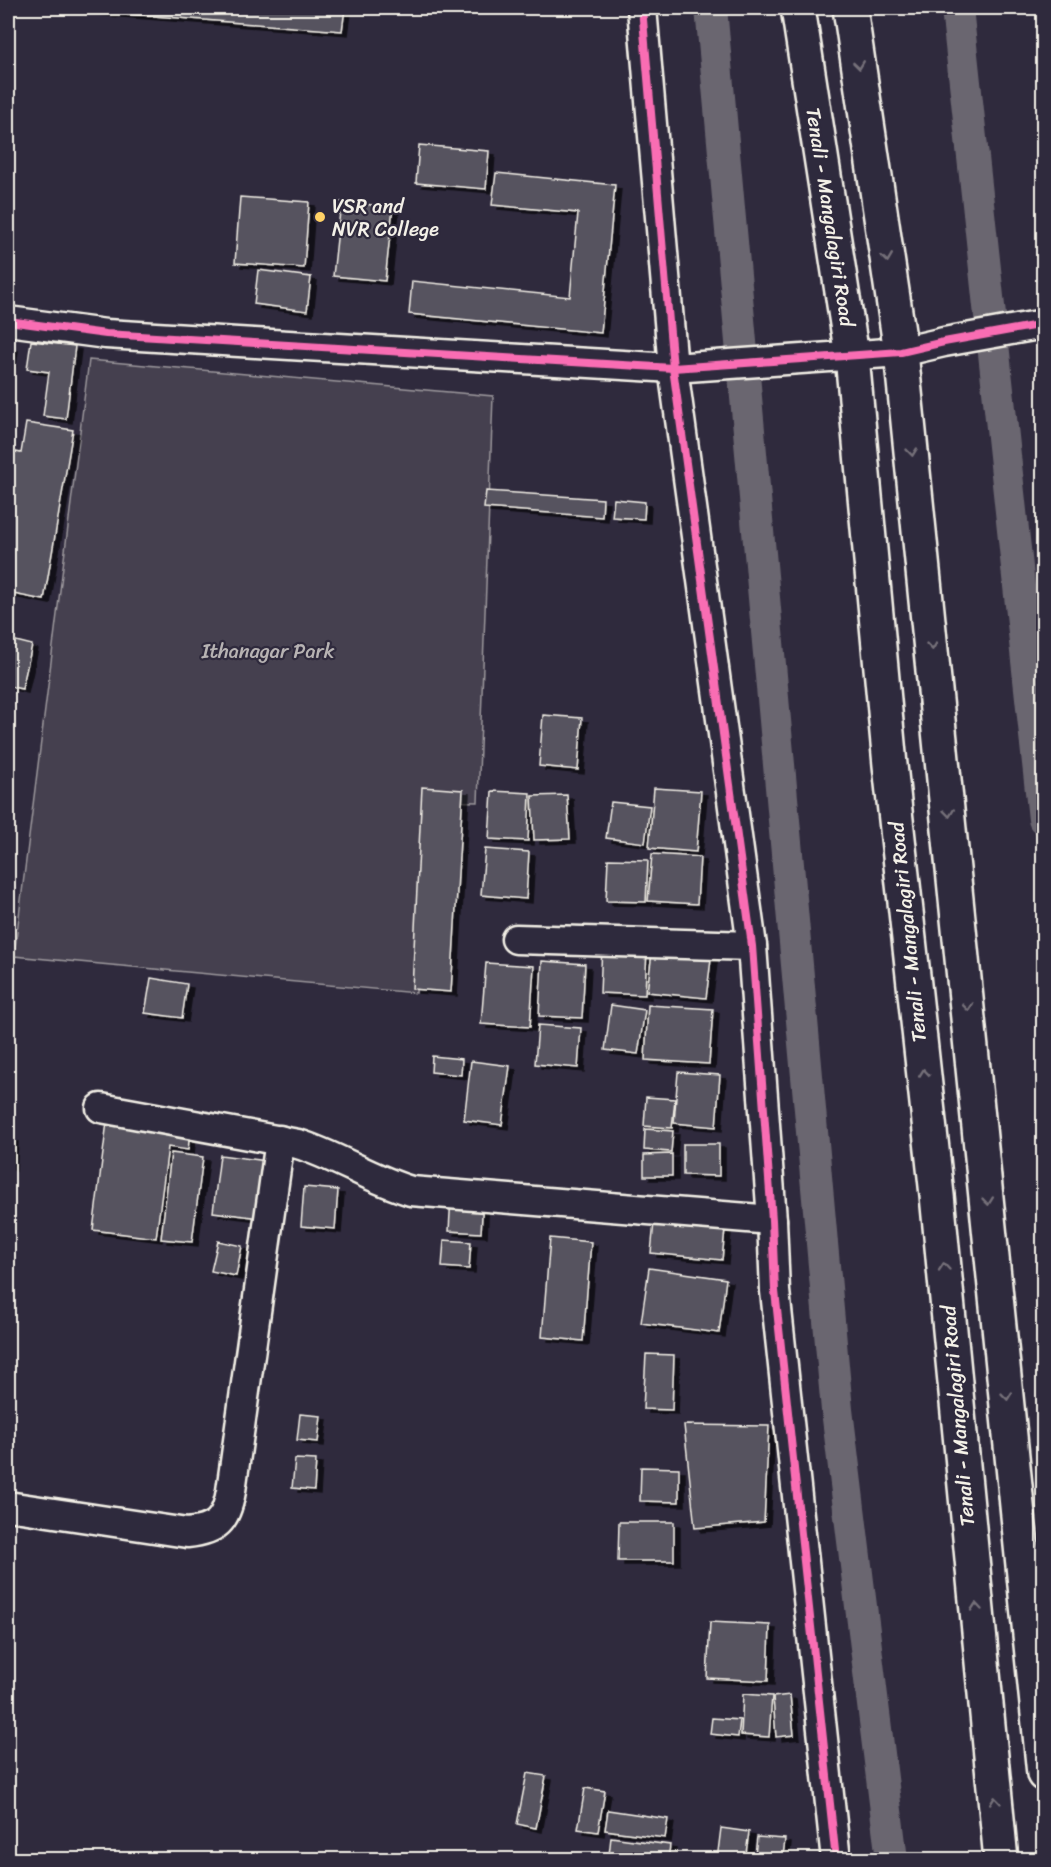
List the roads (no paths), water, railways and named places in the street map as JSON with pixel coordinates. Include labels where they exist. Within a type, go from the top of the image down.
[{"type":"main road","name":"Tenali - Mangalagiri Road","points":[[798,8],[852,356],[890,765],[937,1195],[1001,1860]]},
{"type":"main road","points":[[850,8],[901,352],[1044,1774]]},
{"type":"street","points":[[642,8],[673,368],[752,946],[776,1300],[836,1860]]},
{"type":"street","points":[[8,321],[106,334],[673,368],[901,352],[1044,324]]},
{"type":"street","points":[[516,939],[752,946]]},
{"type":"street","points":[[100,1108],[280,1140],[318,1150],[392,1185],[411,1191],[772,1220]]},
{"type":"street","points":[[8,1506],[187,1533],[205,1531],[219,1523],[228,1510],[280,1140]]},
{"type":"waterway","points":[[711,8],[837,1410],[892,1860]]},
{"type":"waterway","points":[[957,8],[1044,819]]},
{"type":"place","name":"VSR and NVR College","points":[[320,217]]},
{"type":"park label","name":"Ithanagar Park","points":[[268,651]]}]
